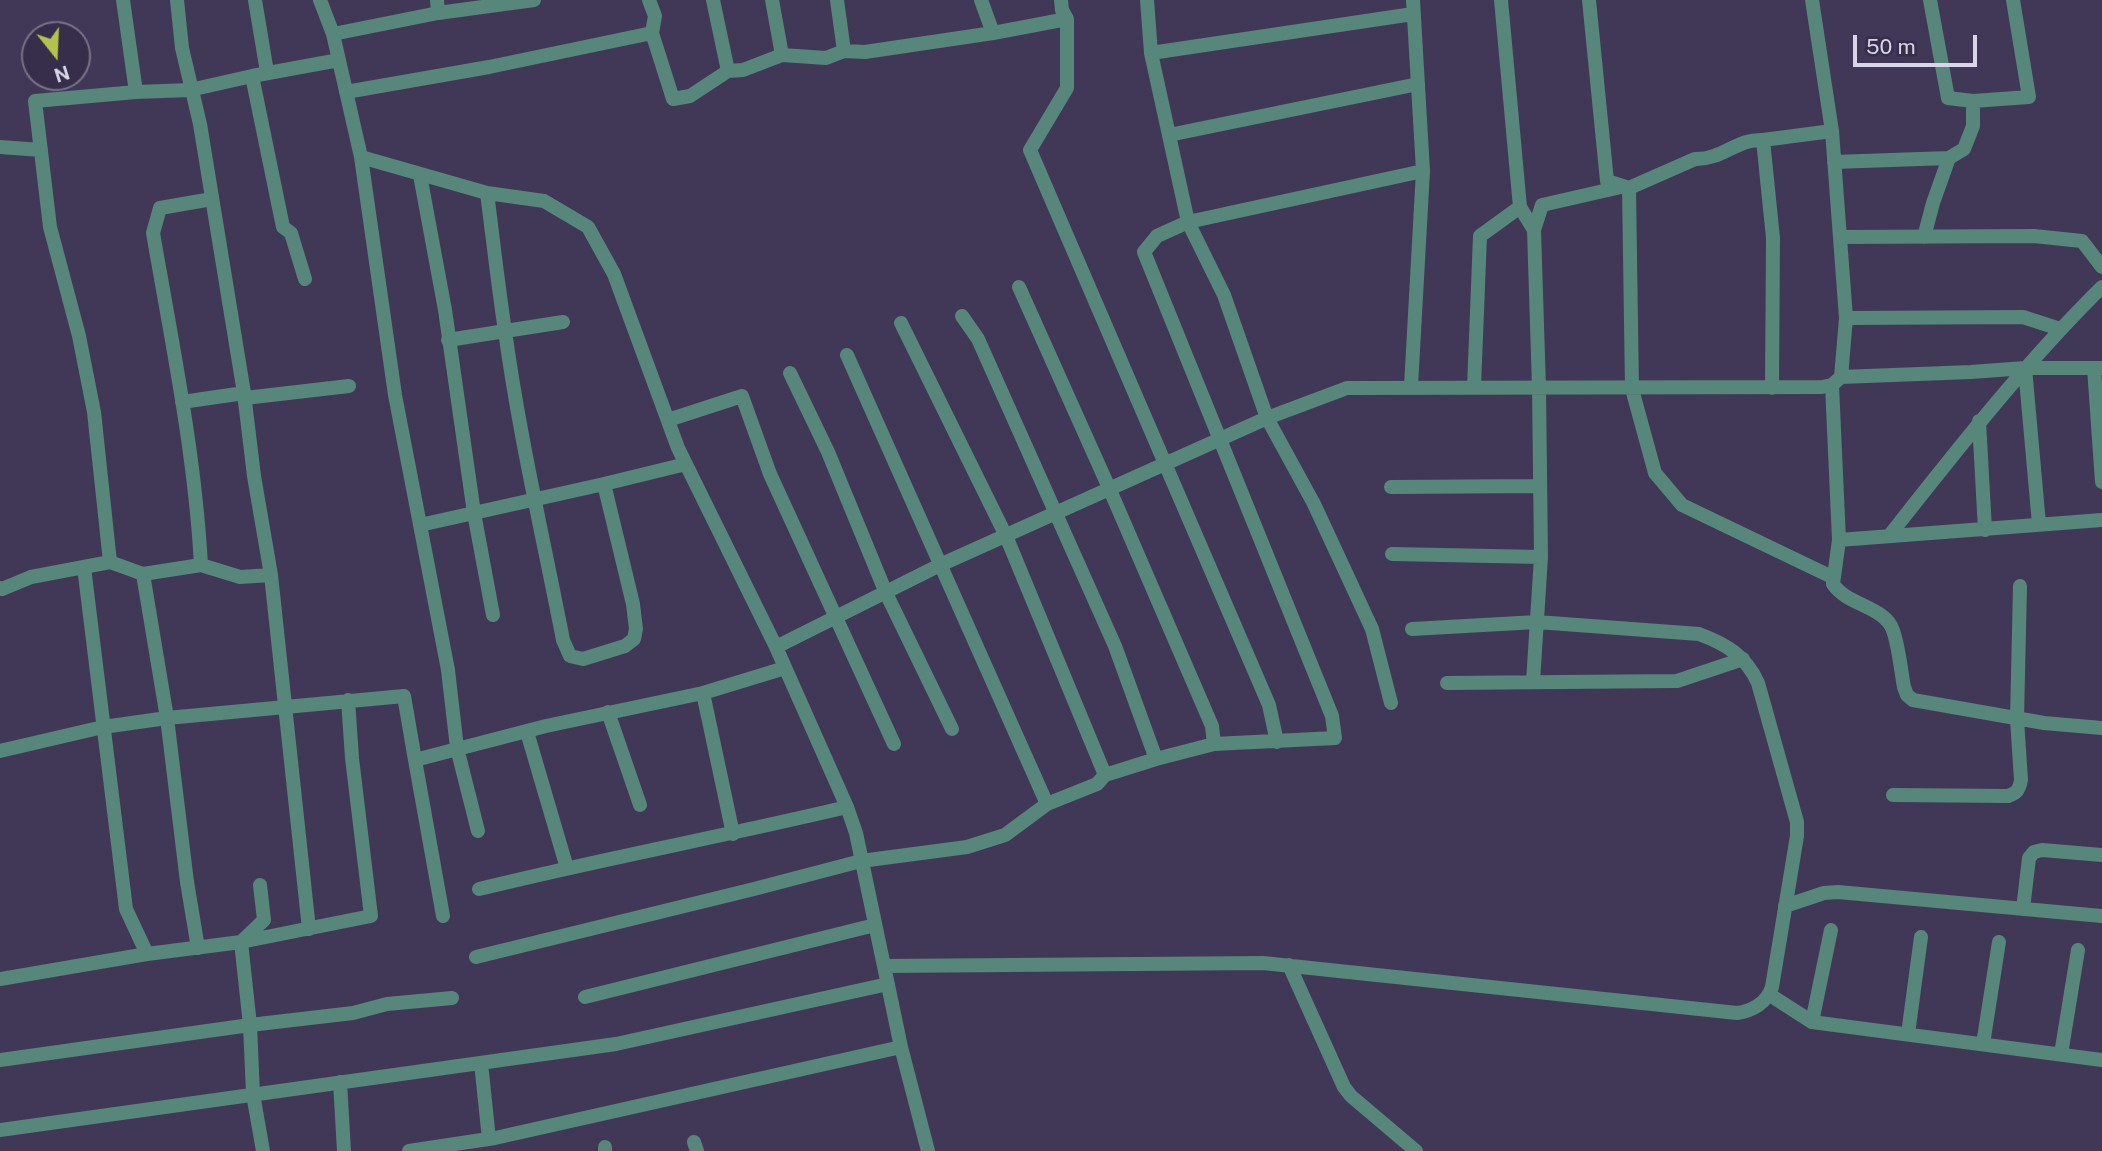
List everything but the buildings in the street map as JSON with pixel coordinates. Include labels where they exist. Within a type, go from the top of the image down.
[{"type":"street","points":[[123,0],[136,92]]},
{"type":"street","points":[[177,0],[182,48],[200,124],[271,575],[309,929]]},
{"type":"street","points":[[255,0],[260,74],[283,226],[292,233],[305,279]]},
{"type":"street","points":[[320,0],[333,34],[361,157],[395,395],[448,670],[457,748],[478,831]]},
{"type":"street","points":[[333,34],[437,7],[534,0]]},
{"type":"street","points":[[649,0],[655,16],[652,33],[673,99],[690,96],[728,71],[743,70],[782,55],[826,58],[844,51],[865,52],[1067,19]]},
{"type":"street","points":[[713,0],[728,71]]},
{"type":"street","points":[[772,0],[782,55]]},
{"type":"street","points":[[837,0],[844,51]]},
{"type":"street","points":[[981,0],[993,33]]},
{"type":"street","points":[[1061,0],[1067,19],[1067,88],[1030,150],[1269,705],[1277,742]]},
{"type":"street","points":[[1147,0],[1151,53],[1188,222],[1224,295],[1267,418],[1314,503],[1372,628],[1391,703]]},
{"type":"street","points":[[1501,0],[1520,207],[1534,230]]},
{"type":"street","points":[[1589,0],[1607,181],[1626,187]]},
{"type":"street","points":[[1812,0],[1832,131],[1846,317],[1836,381],[1839,540],[1833,584],[1837,590],[1891,625],[1903,687],[1913,700],[2017,719],[2102,728]]},
{"type":"street","points":[[1930,0],[1948,98],[1973,101],[2029,97],[2013,0]]},
{"type":"street","points":[[1151,53],[1413,7],[1423,171],[1411,386]]},
{"type":"street","points":[[346,92],[489,67],[652,33]]},
{"type":"street","points":[[110,562],[94,412],[79,335],[50,227],[36,101],[190,90],[339,60]]},
{"type":"street","points":[[1170,135],[1418,85]]},
{"type":"street","points":[[1835,162],[1949,158],[1964,149],[1973,126],[1973,101]]},
{"type":"street","points":[[1533,682],[1541,557],[1534,230],[1542,205],[1626,187],[1695,159],[1707,160],[1752,139],[1832,131]]},
{"type":"street","points":[[1763,140],[1773,238],[1772,388]]},
{"type":"street","points":[[0,147],[41,150]]},
{"type":"street","points":[[361,157],[487,193],[544,201],[587,227],[614,274],[686,464],[776,647],[847,807],[856,833],[901,1047],[928,1151]]},
{"type":"street","points":[[1924,237],[1949,158]]},
{"type":"street","points":[[476,957],[861,861],[967,847],[1005,835],[1047,804],[1097,784],[1105,775],[1214,744],[1335,738],[1332,716],[1144,252],[1157,236],[1188,222],[1423,171]]},
{"type":"street","points":[[420,175],[493,615]]},
{"type":"street","points":[[1626,187],[1632,389],[1655,473],[1682,505],[1832,577]]},
{"type":"street","points":[[487,193],[505,331],[563,640],[570,656],[583,659],[625,646],[634,639],[636,629],[633,604],[604,484]]},
{"type":"street","points":[[201,565],[198,512],[183,402],[153,233],[160,208],[212,199]]},
{"type":"street","points":[[1474,387],[1480,236],[1520,207]]},
{"type":"street","points":[[1840,237],[2034,236],[2082,241],[2102,267]]},
{"type":"street","points":[[1019,287],[1212,726],[1214,744]]},
{"type":"street","points":[[1889,536],[1979,421],[2060,329],[2102,287]]},
{"type":"street","points":[[962,316],[978,339],[1115,646],[1156,759]]},
{"type":"street","points":[[1846,317],[2023,317],[2060,329]]},
{"type":"street","points":[[448,340],[563,322]]},
{"type":"street","points":[[901,323],[1006,536],[1105,775]]},
{"type":"street","points":[[846,355],[1047,804]]},
{"type":"street","points":[[2025,368],[2039,524]]},
{"type":"street","points":[[776,647],[940,565],[1267,418],[1346,388],[1822,387],[1836,381],[2025,368],[2098,368],[2102,482]]},
{"type":"street","points":[[790,373],[828,452],[886,593],[951,729]]},
{"type":"street","points":[[183,402],[349,386]]},
{"type":"street","points":[[668,420],[742,396],[770,474],[894,744]]},
{"type":"street","points":[[1979,421],[1985,530]]},
{"type":"street","points":[[420,525],[686,464]]},
{"type":"street","points":[[1391,487],[1540,486]]},
{"type":"street","points":[[1839,540],[2102,520]]},
{"type":"street","points":[[1392,554],[1541,557]]},
{"type":"street","points":[[0,588],[31,577],[110,562],[143,574],[201,565],[240,577],[271,575]]},
{"type":"street","points":[[84,567],[125,909],[147,954]]},
{"type":"street","points":[[143,574],[167,718],[198,948]]},
{"type":"street","points":[[1893,795],[2008,796],[2019,789],[2021,780],[2017,719],[2020,586]]},
{"type":"street","points":[[885,965],[1243,962],[1737,1013],[1755,1008],[1770,995],[1797,836],[1797,822],[1758,683],[1743,659],[1719,642],[1699,634],[1536,621],[1412,629]]},
{"type":"street","points":[[1447,683],[1677,681],[1743,659]]},
{"type":"street","points":[[415,760],[608,712],[703,693],[785,668]]},
{"type":"street","points":[[703,693],[733,834]]},
{"type":"street","points":[[0,751],[103,727],[167,718],[404,696],[443,916]]},
{"type":"street","points":[[0,979],[147,954],[241,942],[371,916],[352,758],[348,700]]},
{"type":"street","points":[[608,712],[640,805]]},
{"type":"street","points":[[527,732],[567,868]]},
{"type":"street","points":[[479,889],[847,807]]},
{"type":"street","points":[[2023,909],[2029,858],[2034,852],[2042,850],[2102,855]]},
{"type":"street","points":[[241,942],[264,920],[260,885]]},
{"type":"street","points":[[1785,906],[1824,893],[1838,892],[2102,916]]},
{"type":"street","points":[[585,997],[875,925]]},
{"type":"street","points":[[1812,1022],[1831,930]]},
{"type":"street","points":[[1908,1034],[1921,937]]},
{"type":"street","points":[[241,942],[250,1025],[253,1094],[263,1151]]},
{"type":"street","points":[[1983,1044],[1999,942]]},
{"type":"street","points":[[2062,1054],[2078,950]]},
{"type":"street","points":[[1289,965],[1344,1087],[1416,1151]]},
{"type":"street","points":[[0,1130],[627,1042],[888,984]]},
{"type":"street","points":[[1770,995],[1812,1022],[2102,1060]]},
{"type":"street","points":[[0,1060],[352,1013],[387,1004],[452,998]]},
{"type":"street","points":[[409,1151],[489,1139],[901,1047]]},
{"type":"street","points":[[481,1063],[489,1139]]},
{"type":"street","points":[[340,1082],[344,1151]]}]
